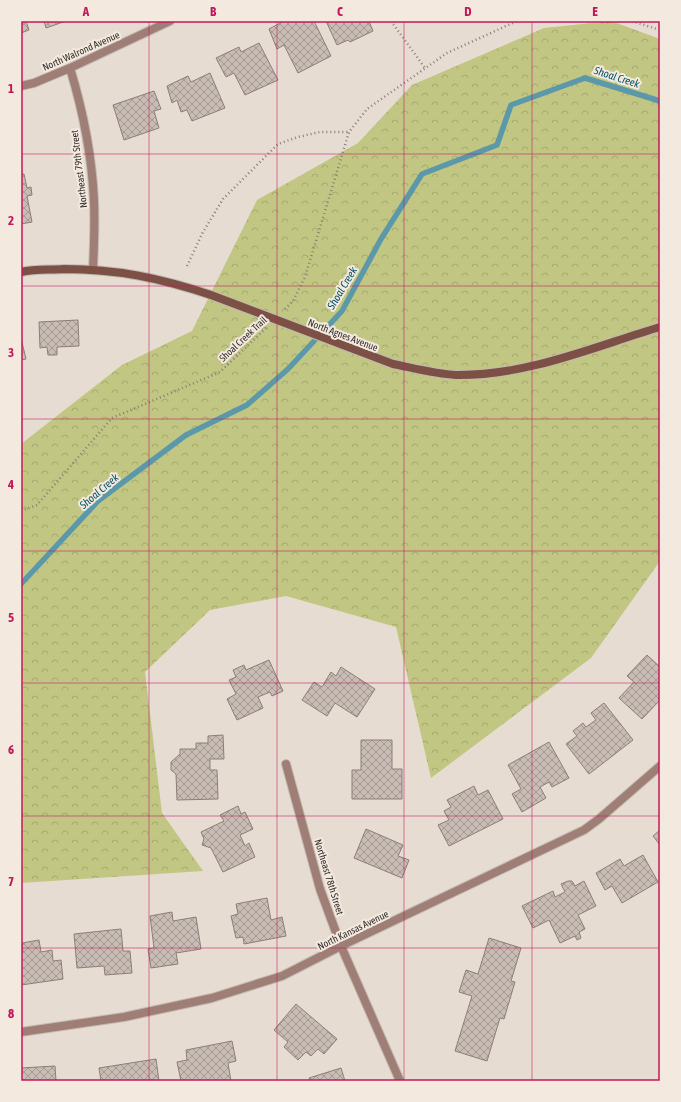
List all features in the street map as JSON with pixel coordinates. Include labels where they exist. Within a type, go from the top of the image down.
[{"type":"street","name":"North Walrond Avenue","points":[[21,86],[34,83],[70,68],[170,21]]},
{"type":"street","name":"Northeast 79th Street","points":[[70,68],[79,99],[89,150],[94,201],[94,269]]},
{"type":"street","name":"North Agnes Avenue","points":[[21,272],[32,270],[94,269],[124,272],[181,285],[392,364],[455,375],[518,370],[553,361],[660,327]]},
{"type":"street","name":"Northeast 78th Street","points":[[286,764],[320,889],[341,946],[400,1081]]},
{"type":"street","name":"North Kansas Avenue","points":[[21,1032],[124,1017],[212,998],[282,976],[341,946],[584,830],[599,819],[660,766]]},
{"type":"path","points":[[392,21],[425,68]]},
{"type":"path","points":[[282,312],[292,301],[305,277],[349,132],[367,109],[447,53],[517,21]]},
{"type":"path","points":[[632,21],[660,30]]},
{"type":"path","points":[[187,266],[203,232],[223,199],[278,144],[298,136],[320,132],[349,132]]},
{"type":"path","name":"Shoal Creek Trail","points":[[21,511],[37,505],[112,418],[220,372],[272,323]]},
{"type":"green space","points":[[611,21],[660,39],[660,561],[591,658],[431,778],[396,627],[286,596],[210,610],[145,672],[162,813],[203,871],[21,883],[21,444],[122,365],[192,331],[257,200],[358,143],[412,85],[544,28]]},
{"type":"building","points":[[21,21],[26,21],[29,30],[21,33]]},
{"type":"building","points":[[44,21],[66,21],[46,28]]},
{"type":"building","points":[[284,21],[314,21],[331,56],[298,73],[284,45],[277,49],[269,29]]},
{"type":"building","points":[[326,21],[369,21],[373,31],[350,42],[348,40],[337,45]]},
{"type":"building","points":[[259,43],[278,80],[245,95],[234,73],[226,77],[216,58],[239,47],[241,52]]},
{"type":"building","points":[[210,73],[225,108],[192,121],[187,110],[181,112],[177,100],[172,103],[167,86],[188,76],[191,82]]},
{"type":"building","points":[[154,91],[161,109],[154,111],[159,128],[124,140],[113,105]]},
{"type":"building","points":[[21,174],[24,174],[27,188],[31,187],[32,195],[27,196],[32,222],[21,224]]},
{"type":"building","points":[[78,320],[79,346],[57,347],[57,355],[48,355],[47,347],[40,348],[39,322]]},
{"type":"building","points":[[21,338],[26,359],[21,360]]},
{"type":"building","points":[[647,655],[660,667],[660,700],[642,719],[619,698],[634,682],[627,676]]},
{"type":"building","points":[[269,660],[283,691],[272,696],[270,692],[258,697],[263,708],[237,720],[227,699],[236,694],[229,680],[236,677],[233,670],[244,665],[246,670]]},
{"type":"building","points":[[341,667],[375,689],[357,717],[335,703],[327,716],[302,700],[314,682],[322,687],[331,672],[336,676]]},
{"type":"building","points":[[604,703],[633,740],[589,774],[566,744],[577,736],[573,731],[583,723],[586,727],[596,720],[591,713]]},
{"type":"building","points":[[223,735],[224,759],[210,759],[210,770],[217,770],[218,799],[177,800],[176,774],[171,770],[171,762],[180,754],[180,749],[196,749],[196,743],[208,743],[208,736]]},
{"type":"building","points":[[361,740],[392,740],[392,769],[402,769],[402,799],[352,799],[352,770],[361,770]]},
{"type":"building","points":[[549,742],[569,778],[552,787],[549,782],[540,787],[546,798],[522,812],[512,794],[521,789],[508,765]]},
{"type":"building","points":[[474,786],[478,795],[488,790],[503,819],[449,846],[438,825],[449,820],[444,811],[451,807],[447,800]]},
{"type":"building","points":[[238,806],[241,814],[245,812],[253,829],[240,835],[245,846],[249,843],[255,857],[223,872],[211,848],[202,845],[204,839],[201,832],[224,821],[220,815]]},
{"type":"building","points":[[366,829],[403,845],[398,856],[409,860],[402,878],[354,858]]},
{"type":"building","points":[[660,830],[660,845],[653,836]]},
{"type":"building","points":[[643,855],[658,882],[622,903],[612,886],[605,890],[596,873],[620,859],[624,866]]},
{"type":"building","points":[[572,881],[575,886],[584,881],[596,906],[578,915],[585,929],[579,932],[581,938],[577,940],[575,936],[560,943],[549,920],[533,928],[522,906],[553,891],[555,897],[565,892],[561,884]]},
{"type":"building","points":[[267,898],[271,920],[282,917],[286,936],[244,944],[243,937],[236,938],[231,916],[238,914],[236,904]]},
{"type":"building","points":[[172,912],[173,921],[196,917],[201,949],[176,953],[178,964],[151,968],[148,949],[154,948],[150,916]]},
{"type":"building","points":[[121,929],[123,951],[130,951],[132,973],[105,975],[104,966],[77,968],[74,934]]},
{"type":"building","points":[[489,938],[521,948],[511,981],[515,982],[504,1019],[500,1018],[487,1061],[455,1051],[472,996],[459,992],[466,970],[478,974]]},
{"type":"building","points":[[39,940],[41,952],[52,950],[53,961],[61,960],[63,979],[21,985],[21,952],[23,952],[22,943]]},
{"type":"building","points":[[296,1004],[337,1039],[324,1054],[318,1049],[311,1056],[306,1052],[298,1060],[284,1047],[288,1042],[274,1030]]},
{"type":"building","points":[[232,1041],[236,1061],[228,1063],[231,1081],[181,1081],[177,1062],[187,1060],[186,1050]]},
{"type":"building","points":[[156,1059],[159,1081],[101,1081],[99,1068]]},
{"type":"building","points":[[55,1066],[56,1081],[21,1081],[21,1068]]},
{"type":"building","points":[[341,1068],[345,1081],[310,1081],[309,1078]]},
{"type":"waterway","name":"Shoal Creek","points":[[21,584],[98,501],[186,435],[247,405],[288,369],[342,311],[381,239],[422,174],[497,145],[511,105],[585,78],[660,101]]}]
